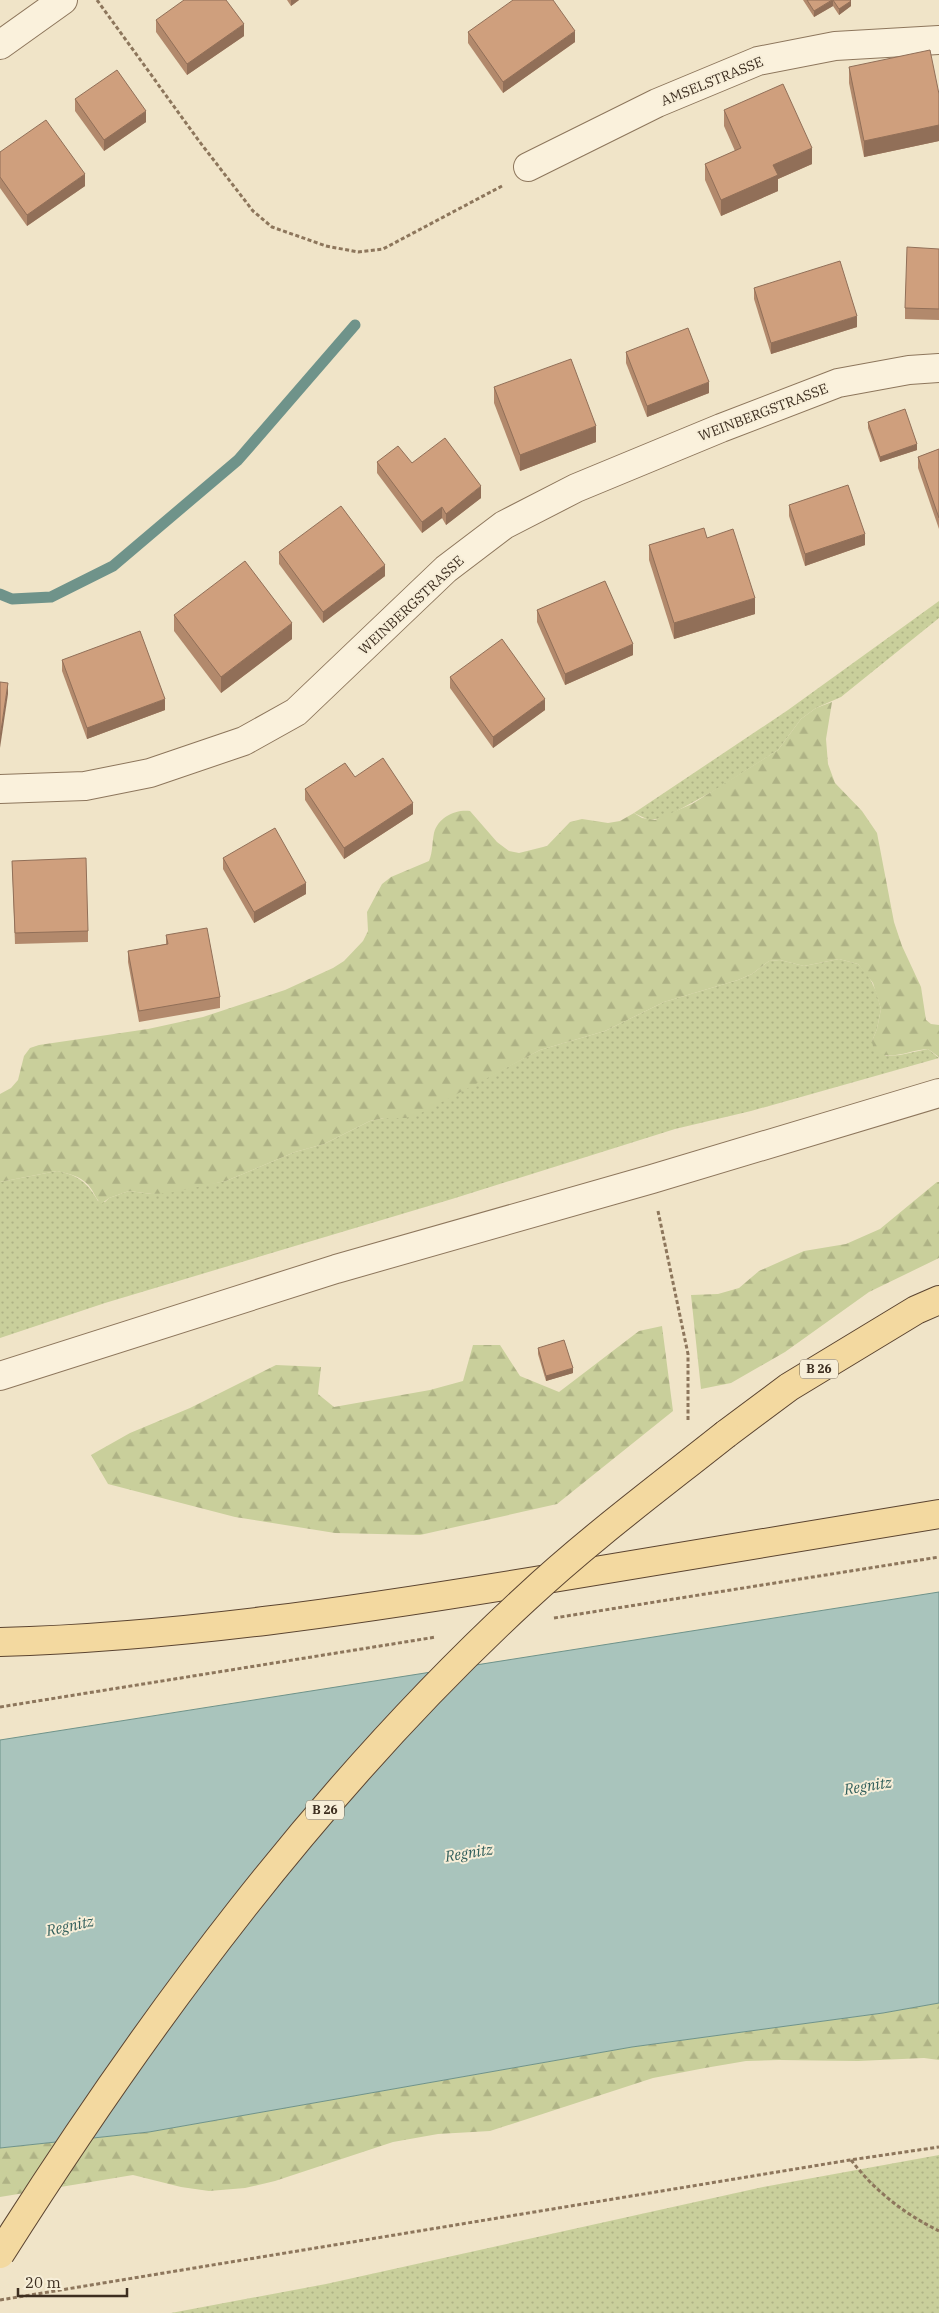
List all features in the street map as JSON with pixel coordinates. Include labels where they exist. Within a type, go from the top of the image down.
[{"type":"main road","name":"B 26","points":[[0,2254],[56,2165],[138,2048],[223,1935],[359,1769],[441,1680],[525,1598],[616,1521],[726,1434],[789,1387],[916,1310],[939,1300]]},
{"type":"main road","points":[[0,1642],[235,1625],[453,1594],[939,1514]]},
{"type":"street","points":[[0,45],[63,0]]},
{"type":"street","name":"AMSELSTRASSE","points":[[528,167],[657,103],[758,61],[835,46],[939,40]]},
{"type":"street","name":"WEINBERGSTRASSE","points":[[0,789],[85,786],[150,773],[244,741],[296,712],[446,569],[504,526],[576,488],[721,428],[838,383],[909,370],[939,368]]},
{"type":"street","points":[[0,1376],[336,1268],[652,1179],[939,1093]]},
{"type":"path","points":[[97,0],[199,141],[253,211],[272,227],[326,246],[358,252],[383,249],[501,187],[528,167]]},
{"type":"path","points":[[652,1179],[688,1354],[689,1421],[682,1426]]},
{"type":"path","points":[[0,2300],[939,2147]]},
{"type":"path","points":[[850,2160],[868,2182],[882,2194],[916,2220],[939,2231]]},
{"type":"green space","points":[[939,601],[939,618],[841,697],[816,708],[801,719],[778,750],[717,789],[664,818],[649,820],[634,813],[788,710]]},
{"type":"green space","points":[[832,702],[826,739],[828,764],[835,783],[862,811],[877,833],[894,922],[902,946],[921,987],[926,1020],[931,1024],[939,1025],[939,1057],[928,1049],[894,1055],[874,1052],[872,1041],[877,1029],[881,1009],[873,983],[858,964],[839,959],[804,966],[780,960],[769,961],[752,974],[738,980],[664,1002],[605,1031],[540,1050],[421,1113],[406,1118],[384,1118],[370,1121],[324,1144],[295,1152],[226,1181],[169,1193],[152,1194],[129,1191],[109,1198],[101,1204],[89,1186],[81,1179],[57,1171],[0,1182],[0,1094],[11,1088],[18,1080],[24,1056],[30,1048],[39,1045],[148,1029],[203,1017],[285,990],[333,968],[344,961],[363,941],[368,931],[367,912],[382,884],[391,877],[429,861],[436,827],[448,815],[459,811],[470,811],[497,842],[509,851],[519,853],[547,846],[570,822],[582,819],[608,823],[620,821],[634,813],[642,818],[655,820],[692,804],[778,750],[801,719],[816,708]]},
{"type":"green space","points":[[839,959],[858,964],[868,975],[876,991],[881,1009],[877,1029],[872,1041],[886,1056],[928,1049],[939,1058],[751,1111],[675,1129],[452,1199],[105,1303],[0,1338],[0,1182],[57,1171],[82,1181],[98,1201],[105,1202],[109,1198],[129,1191],[152,1194],[226,1181],[295,1152],[324,1144],[370,1121],[397,1118],[434,1105],[540,1050],[605,1031],[664,1002],[738,980],[752,974],[769,961],[780,960],[804,966]]},
{"type":"green space","points":[[939,1182],[939,1258],[869,1292],[785,1352],[731,1383],[701,1389],[691,1295],[718,1294],[739,1288],[759,1271],[804,1251],[846,1244],[880,1229]]},
{"type":"green space","points":[[662,1326],[673,1411],[557,1504],[420,1535],[335,1533],[235,1517],[108,1484],[91,1455],[130,1433],[190,1408],[276,1365],[321,1367],[318,1394],[334,1407],[430,1390],[463,1381],[473,1345],[500,1345],[520,1376],[559,1392],[639,1331]]},
{"type":"green space","points":[[939,2003],[939,2060],[924,2058],[858,2061],[746,2061],[653,2078],[490,2131],[438,2134],[393,2142],[275,2181],[245,2188],[209,2191],[181,2187],[133,2175],[0,2197],[0,2148],[149,2132],[632,2047],[883,2013]]},
{"type":"green space","points":[[939,2155],[939,2313],[171,2313],[326,2284],[763,2187]]},
{"type":"water","name":"Regnitz","points":[[939,1592],[939,2003],[883,2013],[632,2047],[149,2132],[0,2148],[0,1740]]},
{"type":"building","points":[[184,0],[226,0],[244,24],[187,64],[156,20]]},
{"type":"building","points":[[513,0],[553,0],[575,31],[503,82],[468,32]]},
{"type":"building","points":[[807,0],[832,0],[814,11]]},
{"type":"building","points":[[833,0],[850,0],[851,1],[839,9]]},
{"type":"building","points":[[930,50],[939,94],[939,125],[864,141],[849,67]]},
{"type":"building","points":[[117,70],[146,111],[104,140],[75,99]]},
{"type":"building","points":[[783,84],[812,148],[773,165],[778,175],[721,200],[705,164],[741,148],[724,110]]},
{"type":"building","points":[[46,120],[85,174],[27,215],[0,177],[0,152]]},
{"type":"building","points":[[907,247],[939,249],[939,309],[905,308]]},
{"type":"building","points":[[840,261],[857,316],[771,343],[754,288]]},
{"type":"building","points":[[688,328],[709,382],[647,406],[626,352]]},
{"type":"building","points":[[571,359],[596,426],[520,455],[494,387]]},
{"type":"building","points":[[905,409],[917,444],[880,457],[868,422]]},
{"type":"building","points":[[445,438],[481,486],[446,514],[442,507],[422,522],[377,462],[398,446],[412,463]]},
{"type":"building","points":[[939,449],[939,518],[918,457]]},
{"type":"building","points":[[848,485],[865,534],[805,554],[789,505]]},
{"type":"building","points":[[341,506],[385,565],[323,612],[279,552]]},
{"type":"building","points":[[704,528],[707,538],[733,529],[755,598],[674,623],[649,545]]},
{"type":"building","points":[[245,561],[292,623],[221,677],[174,615]]},
{"type":"building","points":[[605,581],[633,644],[565,674],[537,610]]},
{"type":"building","points":[[140,631],[165,699],[87,728],[62,660]]},
{"type":"building","points":[[502,639],[545,699],[493,737],[450,677]]},
{"type":"building","points":[[0,682],[8,683],[0,737]]},
{"type":"building","points":[[383,758],[413,803],[344,848],[305,789],[345,763],[355,777]]},
{"type":"building","points":[[275,828],[306,883],[254,912],[223,858]]},
{"type":"building","points":[[86,858],[88,931],[15,933],[12,861]]},
{"type":"building","points":[[207,928],[220,997],[139,1011],[128,951],[168,944],[166,935]]},
{"type":"building","points":[[564,1340],[573,1368],[546,1376],[538,1348]]},
{"type":"waterway","points":[[0,594],[12,599],[51,597],[113,566],[238,460],[355,325]]}]
